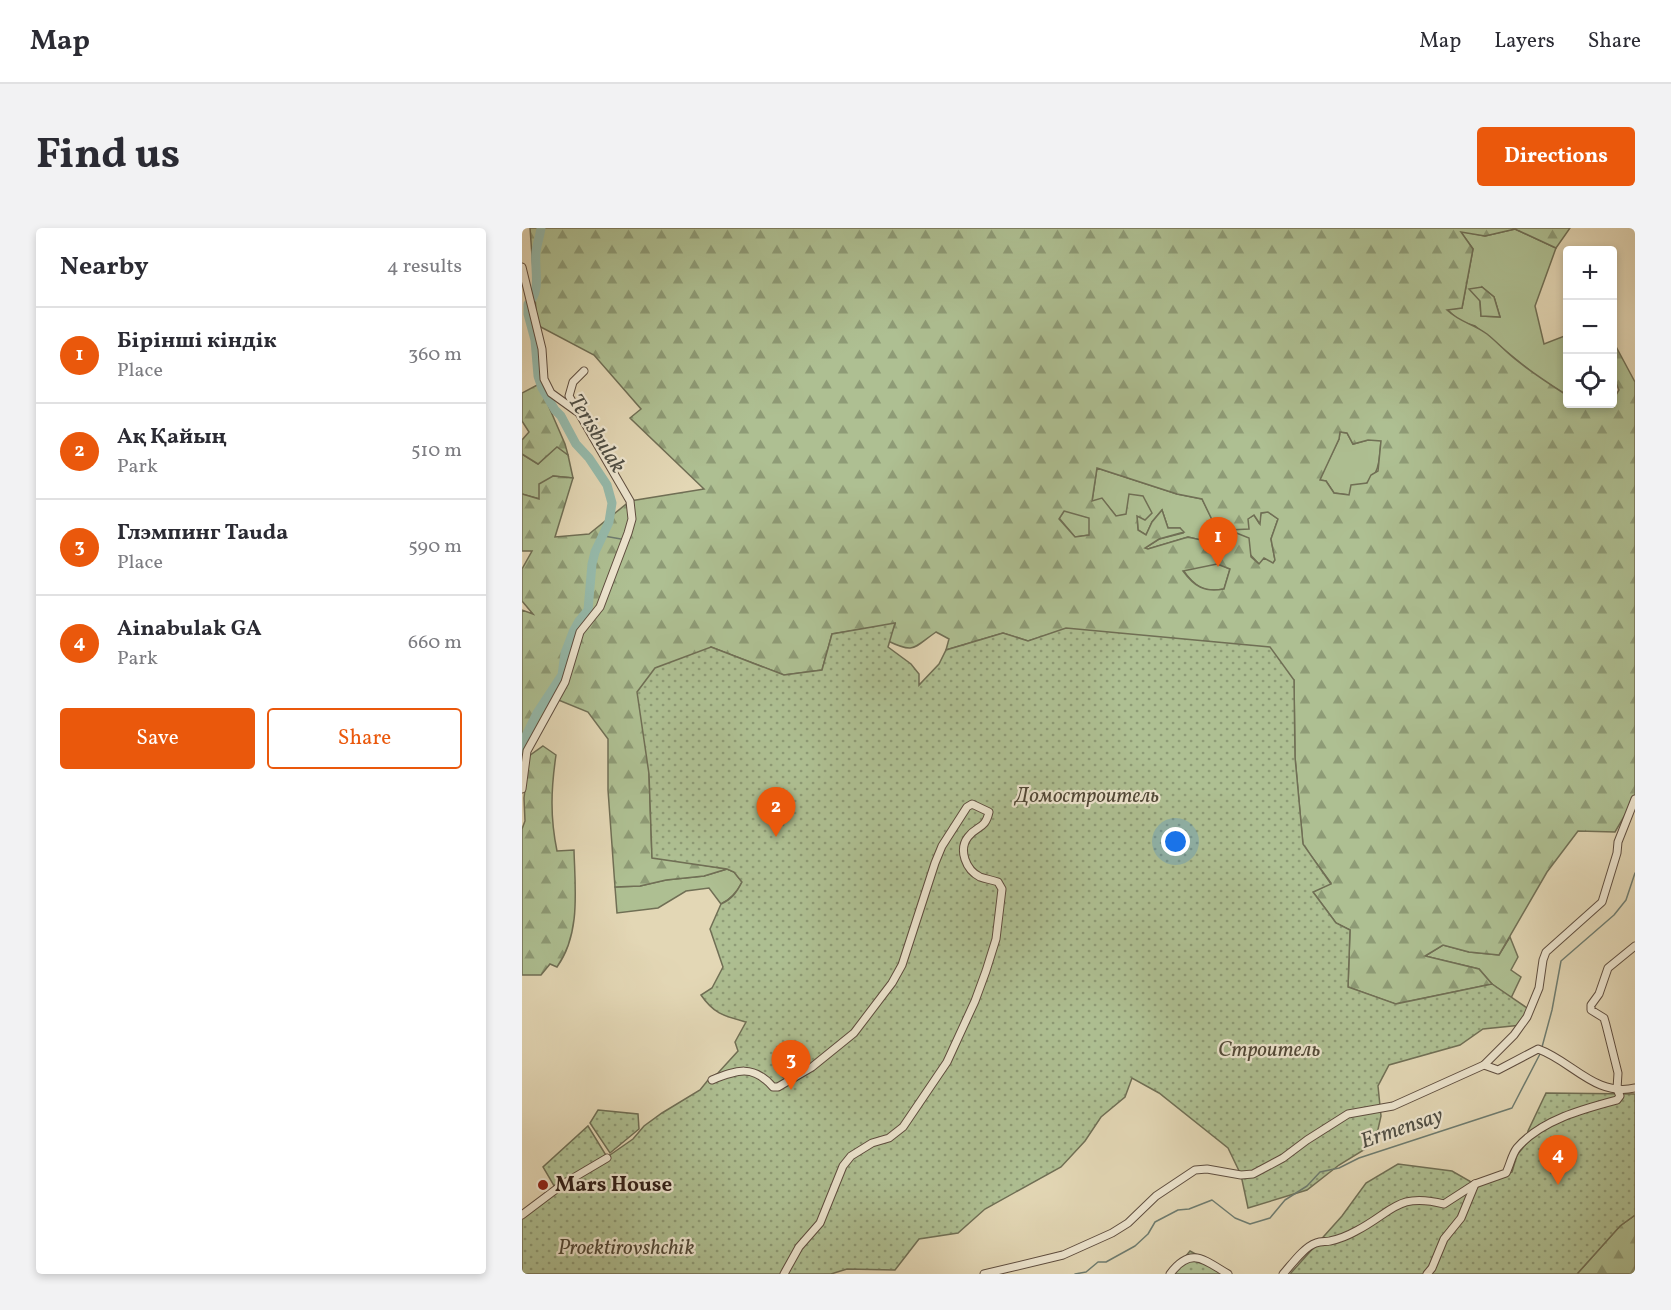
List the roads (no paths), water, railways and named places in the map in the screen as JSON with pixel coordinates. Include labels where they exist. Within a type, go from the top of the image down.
[{"type":"street","points":[[522,267],[532,300],[542,349],[544,379],[551,393],[581,414]]},
{"type":"street","points":[[522,789],[528,751],[565,682],[580,632],[600,607],[632,519],[630,501],[569,396],[573,382],[584,371]]},
{"type":"street","points":[[984,1274],[1063,1255],[1112,1233],[1128,1223],[1156,1196],[1196,1170],[1207,1169],[1241,1175],[1253,1174],[1283,1158],[1348,1114],[1393,1106],[1484,1065],[1514,1035],[1527,1017],[1539,988],[1546,952],[1602,902],[1617,853],[1618,842],[1635,799]]},
{"type":"street","points":[[712,1080],[731,1073],[757,1072],[772,1087],[778,1087],[812,1067],[854,1033],[892,983],[902,965],[927,881],[942,846],[967,807],[972,804],[989,812],[987,822],[969,836],[964,846],[964,856],[971,869],[978,876],[998,882],[1002,889],[996,939],[975,1001],[947,1062],[903,1127],[889,1137],[872,1143],[851,1156],[843,1166],[820,1223],[799,1247],[784,1274]]},
{"type":"street","points":[[1283,1274],[1309,1247],[1355,1232],[1395,1205],[1408,1200],[1421,1199],[1444,1204],[1475,1184],[1506,1173],[1515,1150],[1542,1128],[1587,1108],[1617,1100],[1620,1096],[1617,1089],[1618,1073],[1606,1025],[1604,1018],[1591,1010],[1591,1005],[1599,994],[1608,968],[1635,946]]},
{"type":"street","points":[[1484,1065],[1498,1070],[1538,1049],[1565,1062],[1584,1078],[1600,1086],[1617,1089],[1635,1088]]},
{"type":"street","points":[[522,1215],[563,1184],[607,1158]]},
{"type":"street","points":[[1427,1274],[1432,1268],[1444,1239],[1461,1218],[1475,1184]]},
{"type":"street","points":[[1170,1274],[1183,1261],[1192,1256],[1228,1274]]},
{"type":"waterway","name":"Terisbulak","points":[[522,756],[525,738],[537,713],[562,675],[565,653],[573,632],[588,610],[592,564],[609,522],[612,503],[607,485],[589,458],[576,444],[542,388],[538,376],[535,340],[528,314],[528,304],[535,293],[536,252],[541,228]]},
{"type":"waterway","points":[[604,536],[621,539]]},
{"type":"waterway","name":"Ermensay","points":[[1542,1047],[1561,961],[1614,915],[1626,900],[1635,873]]},
{"type":"waterway","name":"Ermensay","points":[[1075,1274],[1086,1272],[1098,1262],[1106,1262],[1135,1246],[1148,1234],[1155,1222],[1178,1210],[1189,1209],[1212,1200],[1235,1218],[1250,1224],[1270,1218],[1285,1200],[1307,1186],[1320,1172],[1339,1168],[1359,1158],[1512,1108],[1541,1052]]},
{"type":"place","name":"Бірінші кіндік","points":[[1218,567]]},
{"type":"place","name":"Ақ Қайың","points":[[776,837]]},
{"type":"place","name":"Глэмпинг Tauda","points":[[791,1090]]},
{"type":"place","name":"Mars House","points":[[543,1185]]},
{"type":"place","name":"Ainabulak GA","points":[[1558,1185]]},
{"type":"park label","name":"Домостроитель","points":[[1087,796]]},
{"type":"park label","name":"Строитель","points":[[1269,1050]]},
{"type":"park label","name":"Proektirovshchik","points":[[626,1248]]}]
